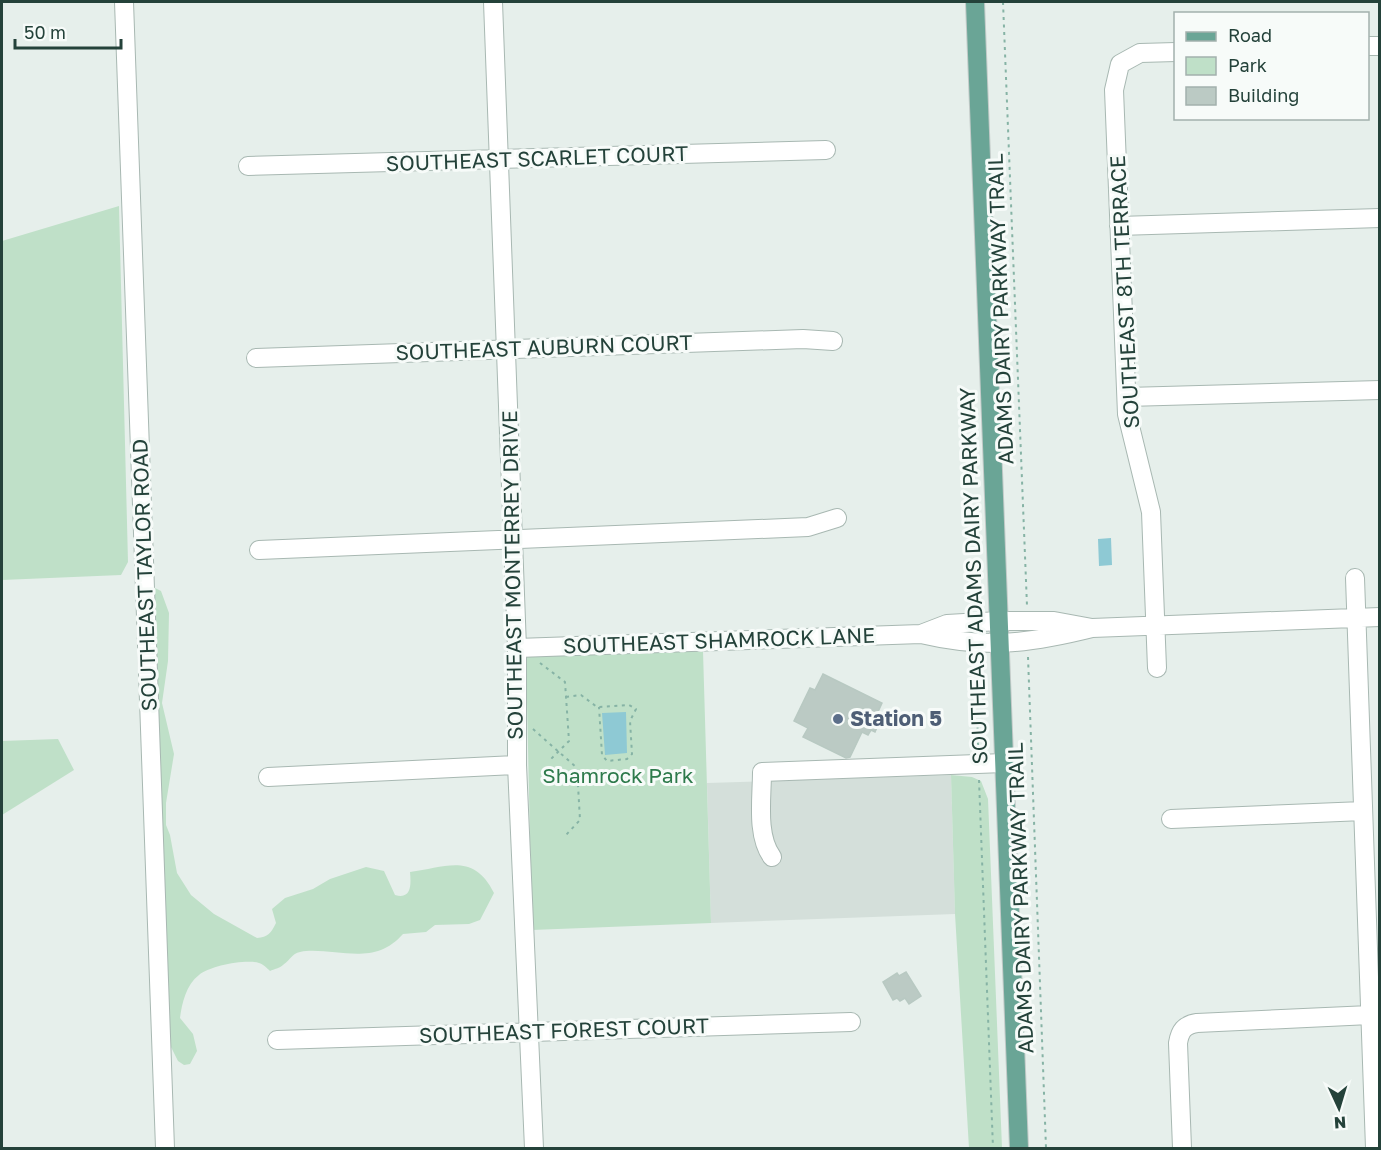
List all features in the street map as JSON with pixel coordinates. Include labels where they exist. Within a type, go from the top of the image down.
[{"type":"main road","name":"SOUTHEAST ADAMS DAIRY PARKWAY","points":[[975,2],[1019,1149]]},
{"type":"street","name":"SOUTHEAST TAYLOR ROAD","points":[[124,2],[165,1149]]},
{"type":"street","name":"SOUTHEAST MONTERREY DRIVE","points":[[493,2],[517,648],[517,765],[534,1149]]},
{"type":"street","name":"SOUTHEAST 8TH TERRACE","points":[[1157,668],[1151,512],[1127,414],[1114,90],[1120,64],[1140,53],[1174,52]]},
{"type":"street","name":"SOUTHEAST SCARLET COURT","points":[[248,166],[826,150]]},
{"type":"street","points":[[1119,226],[1380,218]]},
{"type":"street","name":"SOUTHEAST AUBURN COURT","points":[[256,358],[803,339],[833,341]]},
{"type":"street","points":[[1127,397],[1380,390]]},
{"type":"street","points":[[259,550],[808,527],[837,518]]},
{"type":"street","points":[[1355,579],[1375,1149]]},
{"type":"street","name":"SOUTHEAST SHAMROCK LANE","points":[[921,634],[947,624],[999,621],[1054,621],[1092,628],[1380,617]]},
{"type":"street","name":"SOUTHEAST SHAMROCK LANE","points":[[517,648],[921,634],[950,641],[999,645],[1050,639],[1092,628]]},
{"type":"street","points":[[772,857],[765,840],[762,823],[762,772],[1004,763]]},
{"type":"street","points":[[268,777],[517,765]]},
{"type":"street","points":[[1171,819],[1363,811]]},
{"type":"street","points":[[1182,1149],[1179,1022],[1370,1015]]},
{"type":"street","name":"SOUTHEAST FOREST COURT","points":[[277,1040],[851,1022]]},
{"type":"path","name":"ADAMS DAIRY PARKWAY TRAIL","points":[[1003,2],[1027,610]]},
{"type":"path","name":"ADAMS DAIRY PARKWAY TRAIL","points":[[1028,650],[1046,1149]]},
{"type":"path","points":[[976,654],[993,1149]]},
{"type":"path","points":[[532,662],[539,662],[565,682],[569,741],[550,760]]},
{"type":"path","points":[[566,697],[582,695],[599,707],[629,705],[636,709],[630,721],[632,754],[627,759],[607,761],[602,755],[599,707]]},
{"type":"path","points":[[533,729],[577,768],[580,820],[565,836]]},
{"type":"shaded area","points":[[951,775],[955,914],[711,923],[707,783]]},
{"type":"green space","points":[[119,206],[128,562],[121,575],[2,580],[2,241]]},
{"type":"green space","points":[[153,587],[161,591],[169,613],[168,661],[162,703],[174,754],[166,803],[166,825],[177,873],[191,895],[214,914],[257,938],[269,934],[276,923],[272,909],[285,898],[366,867],[384,871],[395,895],[405,895],[409,890],[410,872],[458,865],[478,872],[494,893],[480,920],[469,924],[435,925],[426,932],[403,934],[381,950],[357,954],[306,951],[295,954],[282,966],[270,971],[260,964],[245,962],[219,966],[204,972],[191,984],[182,1006],[180,1018],[193,1034],[197,1051],[190,1064],[184,1065],[178,1061],[168,1041]]},
{"type":"green space","name":"Shamrock Park","points":[[703,651],[711,923],[532,930],[526,656]]},
{"type":"green space","points":[[58,739],[74,770],[2,815],[2,741]]},
{"type":"green space","points":[[951,775],[972,777],[981,781],[988,799],[1002,1148],[969,1148],[955,914]]},
{"type":"water","points":[[1111,538],[1112,565],[1099,566],[1098,539]]},
{"type":"water","points":[[626,712],[627,753],[605,755],[602,713]]},
{"type":"building","name":"Station 5","points":[[823,674],[882,703],[877,714],[882,716],[875,732],[871,730],[868,735],[862,732],[850,757],[846,758],[803,737],[808,728],[794,721],[810,688],[815,690]]},
{"type":"building","points":[[906,972],[921,996],[909,1004],[905,998],[900,1001],[897,998],[893,1000],[883,982],[897,973],[899,976]]},
{"type":"place","name":"Station 5","points":[[838,719]]}]
